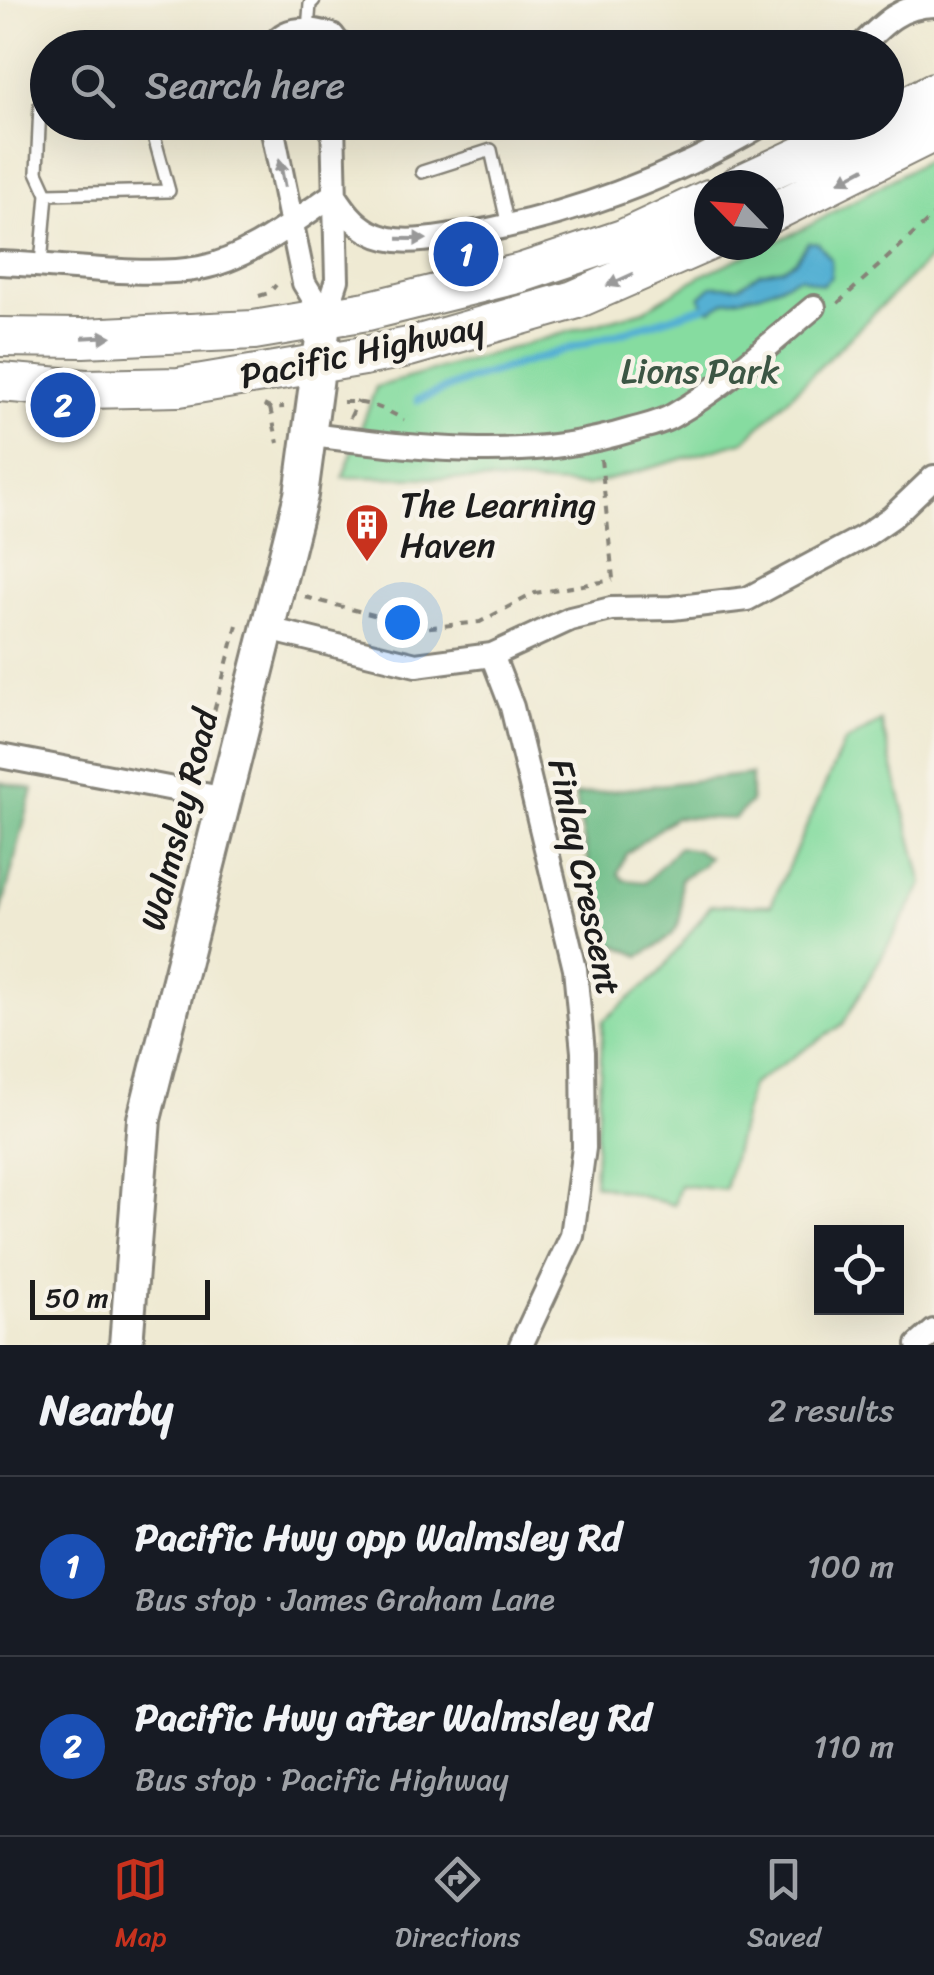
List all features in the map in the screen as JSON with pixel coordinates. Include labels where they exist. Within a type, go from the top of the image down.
[{"type":"main road","points":[[904,108],[934,92]]},
{"type":"main road","points":[[784,207],[934,132]]},
{"type":"main road","points":[[772,170],[836,140]]},
{"type":"main road","name":"Pacific Highway","points":[[0,337],[83,338],[254,330],[367,312],[522,273],[623,239],[694,206]]},
{"type":"main road","name":"Pacific Highway","points":[[0,382],[86,388],[178,387],[320,365],[410,347],[574,300],[694,248]]},
{"type":"street","points":[[877,30],[909,7],[934,6]]},
{"type":"street","points":[[294,30],[308,30]]},
{"type":"street","points":[[275,140],[304,283],[325,317]]},
{"type":"street","points":[[325,317],[337,280],[333,140]]},
{"type":"street","points":[[334,194],[351,218],[372,234],[410,242],[508,227],[589,204],[731,140]]},
{"type":"street","points":[[0,262],[155,270],[201,268],[240,253],[334,194]]},
{"type":"street","points":[[310,436],[463,452],[532,450],[599,440],[671,418],[823,308]]},
{"type":"street","name":"Walmsley Road","points":[[126,1345],[144,1119],[301,495],[325,317]]},
{"type":"street","points":[[268,629],[416,665],[492,655],[570,619],[611,609],[672,608],[747,599],[863,537],[892,517],[934,477]]},
{"type":"street","name":"Finlay Crescent","points":[[492,655],[512,706],[575,969],[583,1052],[584,1148],[572,1236],[521,1345]]},
{"type":"street","points":[[0,756],[226,800]]},
{"type":"street","points":[[918,1345],[934,1331]]},
{"type":"lane","points":[[308,30],[310,4],[314,0]]},
{"type":"lane","points":[[38,140],[37,172],[47,194],[41,264]]},
{"type":"lane","points":[[47,194],[168,191],[155,140]]},
{"type":"lane","points":[[422,172],[491,150],[508,227]]},
{"type":"path","points":[[823,308],[934,214]]},
{"type":"path","points":[[270,408],[280,457]]},
{"type":"path","points":[[585,461],[601,458],[613,580],[611,609]]},
{"type":"path","points":[[300,596],[423,628],[480,622],[536,593],[613,580]]},
{"type":"path","points":[[193,793],[242,606]]},
{"type":"green space","name":"Lions Park","points":[[934,156],[934,254],[745,441],[587,486],[343,477],[376,387],[644,310],[735,260],[784,260],[784,238]]},
{"type":"green space","points":[[881,721],[923,884],[843,1024],[751,1085],[725,1190],[680,1185],[674,1205],[594,1184],[603,1021],[659,974],[711,905],[771,905],[844,743]]},
{"type":"green space","points":[[751,774],[751,802],[734,819],[675,817],[626,854],[618,873],[624,880],[646,882],[679,847],[709,857],[701,867],[680,879],[680,919],[672,934],[640,956],[604,940],[575,795]]},
{"type":"green space","points":[[0,782],[33,789],[0,917]]},
{"type":"water","points":[[808,242],[818,243],[831,259],[831,277],[822,285],[799,277],[761,293],[726,301],[711,310],[704,307],[700,297],[712,286],[740,286],[759,273],[783,268],[796,260]]},
{"type":"waterway","points":[[418,400],[465,381],[704,307]]},
{"type":"place","name":"Pacific Hwy opp Walmsley Rd","points":[[466,254]]},
{"type":"place","name":"Pacific Hwy after Walmsley Rd","points":[[63,405]]},
{"type":"place","name":"The Learning Haven","points":[[367,563]]}]
